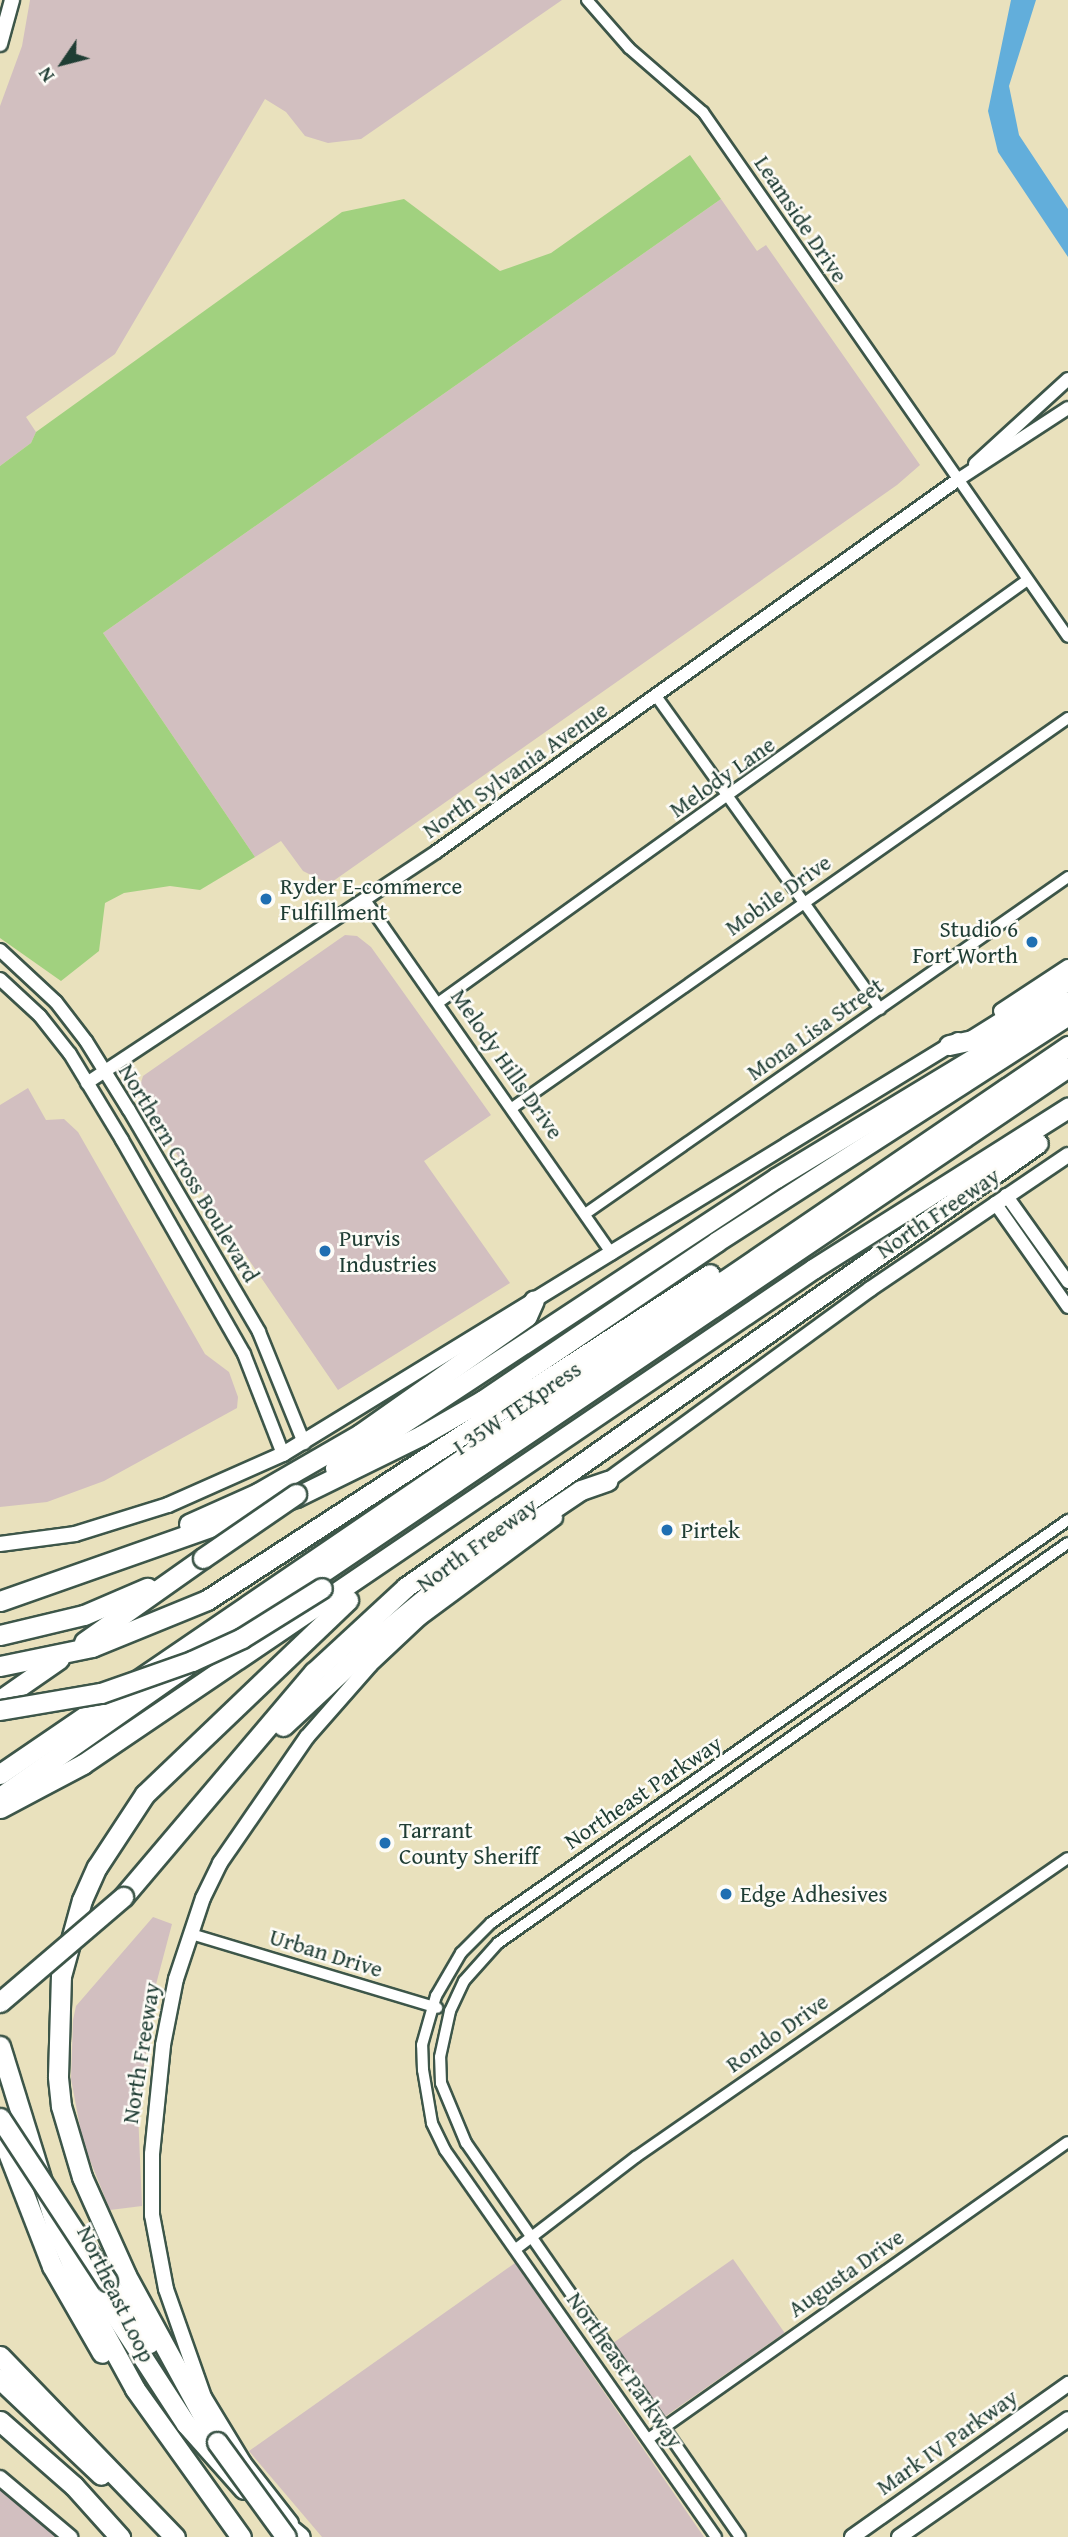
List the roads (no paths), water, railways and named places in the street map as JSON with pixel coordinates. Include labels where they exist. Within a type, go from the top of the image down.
[{"type":"highway","points":[[949,1045],[972,1040],[1068,980]]},
{"type":"highway","points":[[0,1700],[489,1363],[799,1163],[1068,1001]]},
{"type":"highway","points":[[0,1601],[296,1497],[422,1435],[483,1400],[716,1242],[1068,1015]]},
{"type":"highway","name":"I 35W TEXpress","points":[[0,1774],[1068,1046]]},
{"type":"highway","name":"I 35W TEXpress","points":[[0,1797],[548,1416],[1068,1067]]},
{"type":"highway","points":[[0,1808],[62,1777],[813,1269],[1068,1108]]},
{"type":"highway","points":[[0,1710],[101,1693],[192,1661],[242,1638],[323,1588],[699,1334],[981,1133],[989,1120]]},
{"type":"highway","name":"North Freeway","points":[[0,2002],[123,1896],[323,1663],[406,1587],[1068,1122]]},
{"type":"highway","points":[[0,1665],[92,1647],[171,1618],[246,1577],[412,1471],[681,1291],[790,1225],[817,1216]]},
{"type":"highway","points":[[141,1552],[163,1533],[258,1493],[360,1434],[527,1316],[534,1300]]},
{"type":"highway","points":[[217,2442],[101,2224],[63,2116],[57,2063],[58,2003],[82,1900],[121,1828],[174,1763],[339,1606],[514,1481],[529,1463]]},
{"type":"highway","points":[[251,1749],[271,1738],[385,1631],[447,1580],[580,1490],[607,1481]]},
{"type":"highway","points":[[0,1635],[85,1615],[203,1558]]},
{"type":"highway","name":"Northeast Loop","points":[[0,2046],[44,2192],[82,2289],[135,2389],[241,2537]]},
{"type":"highway","points":[[0,2118],[107,2281],[217,2442],[286,2537]]},
{"type":"highway","points":[[0,2132],[51,2266],[108,2363],[135,2389]]},
{"type":"highway","points":[[44,2192],[83,2266],[186,2424],[234,2479],[301,2537]]},
{"type":"highway","points":[[0,2356],[173,2537]]},
{"type":"highway","points":[[0,2379],[173,2537]]},
{"type":"highway","points":[[0,2421],[74,2486],[118,2537]]},
{"type":"highway","points":[[0,2436],[118,2537]]},
{"type":"main road","points":[[0,44],[12,0]]},
{"type":"main road","points":[[0,1544],[75,1534],[168,1505],[304,1443],[949,1045],[1068,967]]},
{"type":"main road","name":"North Freeway","points":[[301,2537],[244,2463],[204,2397],[166,2289],[152,2215],[152,2154],[168,2012],[203,1898],[241,1828],[356,1680],[420,1618],[1001,1199],[1068,1155]]},
{"type":"main road","name":"Mark IV Parkway","points":[[852,2537],[1068,2384]]},
{"type":"main road","points":[[899,2537],[1068,2419]]},
{"type":"main road","points":[[0,2478],[65,2532]]},
{"type":"street","name":"Leamside Drive","points":[[587,0],[629,48],[703,112],[1068,637]]},
{"type":"street","name":"North Sylvania Avenue","points":[[959,479],[1068,379]]},
{"type":"street","name":"North Sylvania Avenue","points":[[87,1083],[365,900],[959,479],[1068,408]]},
{"type":"street","name":"Melody Lane","points":[[438,1003],[729,798],[1027,581]]},
{"type":"street","points":[[656,696],[880,1009]]},
{"type":"street","name":"Mobile Drive","points":[[512,1108],[1068,718]]},
{"type":"street","name":"Mona Lisa Street","points":[[585,1214],[1068,877]]},
{"type":"street","name":"Melody Hills Drive","points":[[365,900],[612,1254]]},
{"type":"street","name":"Northern Cross Boulevard","points":[[0,950],[55,1002],[105,1071],[259,1332],[304,1443]]},
{"type":"street","name":"Northern Cross Boulevard","points":[[0,979],[40,1016],[87,1083],[184,1245],[244,1354],[283,1454]]},
{"type":"street","points":[[1001,1199],[1068,1282]]},
{"type":"street","points":[[1001,1199],[1068,1307]]},
{"type":"street","points":[[184,1245],[203,1236]]},
{"type":"street","name":"Northeast Parkway","points":[[716,2537],[445,2150],[432,2123],[422,2045],[433,2006],[446,1977],[471,1941],[1068,1520]]},
{"type":"street","name":"Northeast Parkway","points":[[740,2537],[466,2143],[447,2103],[440,2057],[450,2011],[464,1981],[498,1943],[1068,1543]]},
{"type":"street","points":[[1025,1549],[1037,1565]]},
{"type":"street","points":[[756,1740],[766,1756]]},
{"type":"street","points":[[603,1846],[616,1861]]},
{"type":"street","name":"Rondo Drive","points":[[516,2249],[636,2157],[1068,1858]]},
{"type":"street","name":"Urban Drive","points":[[191,1934],[450,2011]]},
{"type":"street","name":"Augusta Drive","points":[[648,2439],[1068,2142]]},
{"type":"water","points":[[1011,0],[1036,0],[1009,86],[1019,135],[1068,209],[1068,257],[998,152],[988,111]]},
{"type":"place","name":"Ryder E-commerce Fulfillment","points":[[266,899]]},
{"type":"place","name":"Studio 6 Fort Worth","points":[[1032,942]]},
{"type":"place","name":"Purvis Industries","points":[[325,1251]]},
{"type":"place","name":"Pirtek","points":[[667,1530]]},
{"type":"place","name":"Tarrant County Sheriff","points":[[385,1843]]},
{"type":"place","name":"Edge Adhesives","points":[[726,1894]]}]
